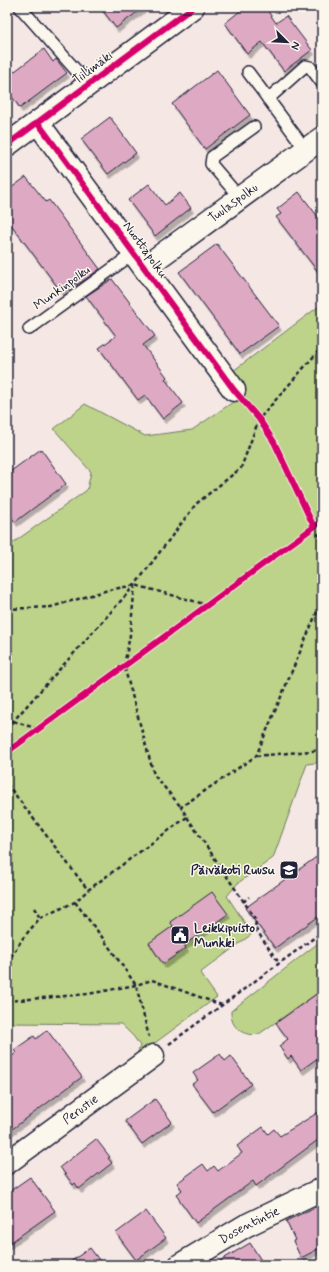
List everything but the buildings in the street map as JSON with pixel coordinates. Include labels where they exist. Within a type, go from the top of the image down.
[{"type":"street","name":"Tiilimäki","points":[[7,145],[190,8]]},
{"type":"street","name":"Nuottapolku","points":[[38,123],[234,390]]},
{"type":"street","name":"Tuulaspolku","points":[[139,260],[240,198],[314,144]]},
{"type":"street","name":"Perustie","points":[[7,1163],[153,1056]]},
{"type":"street","name":"Dosentintie","points":[[180,1265],[245,1226],[322,1190]]},
{"type":"lane","points":[[20,7],[89,85]]},
{"type":"lane","points":[[268,99],[305,66],[310,67],[322,83]]},
{"type":"lane","points":[[248,72],[268,99],[314,144]]},
{"type":"lane","points":[[240,198],[211,164],[211,160],[212,157],[254,127]]},
{"type":"lane","name":"Munkinpolku","points":[[29,329],[139,260]]},
{"type":"path","points":[[7,728],[135,585],[196,504],[241,468],[259,419],[322,347]]},
{"type":"path","points":[[254,413],[263,425]]},
{"type":"path","points":[[310,520],[316,526],[322,541]]},
{"type":"path","points":[[308,532],[316,526]]},
{"type":"path","points":[[135,585],[130,635],[124,666],[154,775],[181,807],[256,920],[255,928],[279,963]]},
{"type":"path","points":[[7,609],[51,607],[108,590],[135,585],[208,605]]},
{"type":"path","points":[[201,609],[214,600]]},
{"type":"path","points":[[256,756],[322,600]]},
{"type":"path","points":[[118,670],[130,661]]},
{"type":"path","points":[[7,719],[38,729]]},
{"type":"path","points":[[32,733],[44,724]]},
{"type":"path","points":[[181,807],[256,756],[322,750]]},
{"type":"path","points":[[7,784],[88,890]]},
{"type":"path","points":[[7,963],[23,938],[40,918],[75,902],[88,890],[187,817]]},
{"type":"path","points":[[243,902],[249,897]]},
{"type":"path","points":[[75,902],[136,985],[153,1056],[322,932]]},
{"type":"path","points":[[34,908],[40,918]]},
{"type":"path","points":[[7,1001],[88,994],[136,985],[152,980],[222,1005]]},
{"type":"green space","points":[[322,304],[322,762],[307,764],[273,858],[238,883],[227,896],[252,934],[200,973],[217,997],[136,1057],[140,1046],[134,1037],[121,1024],[7,1023],[7,547],[87,490],[91,472],[54,429],[85,404],[145,436],[192,430],[233,402],[233,371]]},
{"type":"green space","points":[[322,940],[322,990],[259,1034],[253,1035],[243,1033],[235,1027],[231,1017],[231,1011]]},
{"type":"cycle path","points":[[7,145],[193,7]]},
{"type":"cycle path","points":[[38,123],[234,390],[259,419],[274,442],[314,527]]},
{"type":"cycle path","points":[[7,752],[322,521]]},
{"type":"place","name":"Päiväkoti Ruusu","points":[[289,870]]},
{"type":"place","name":"Leikkipuisto Munkki","points":[[180,935]]}]
